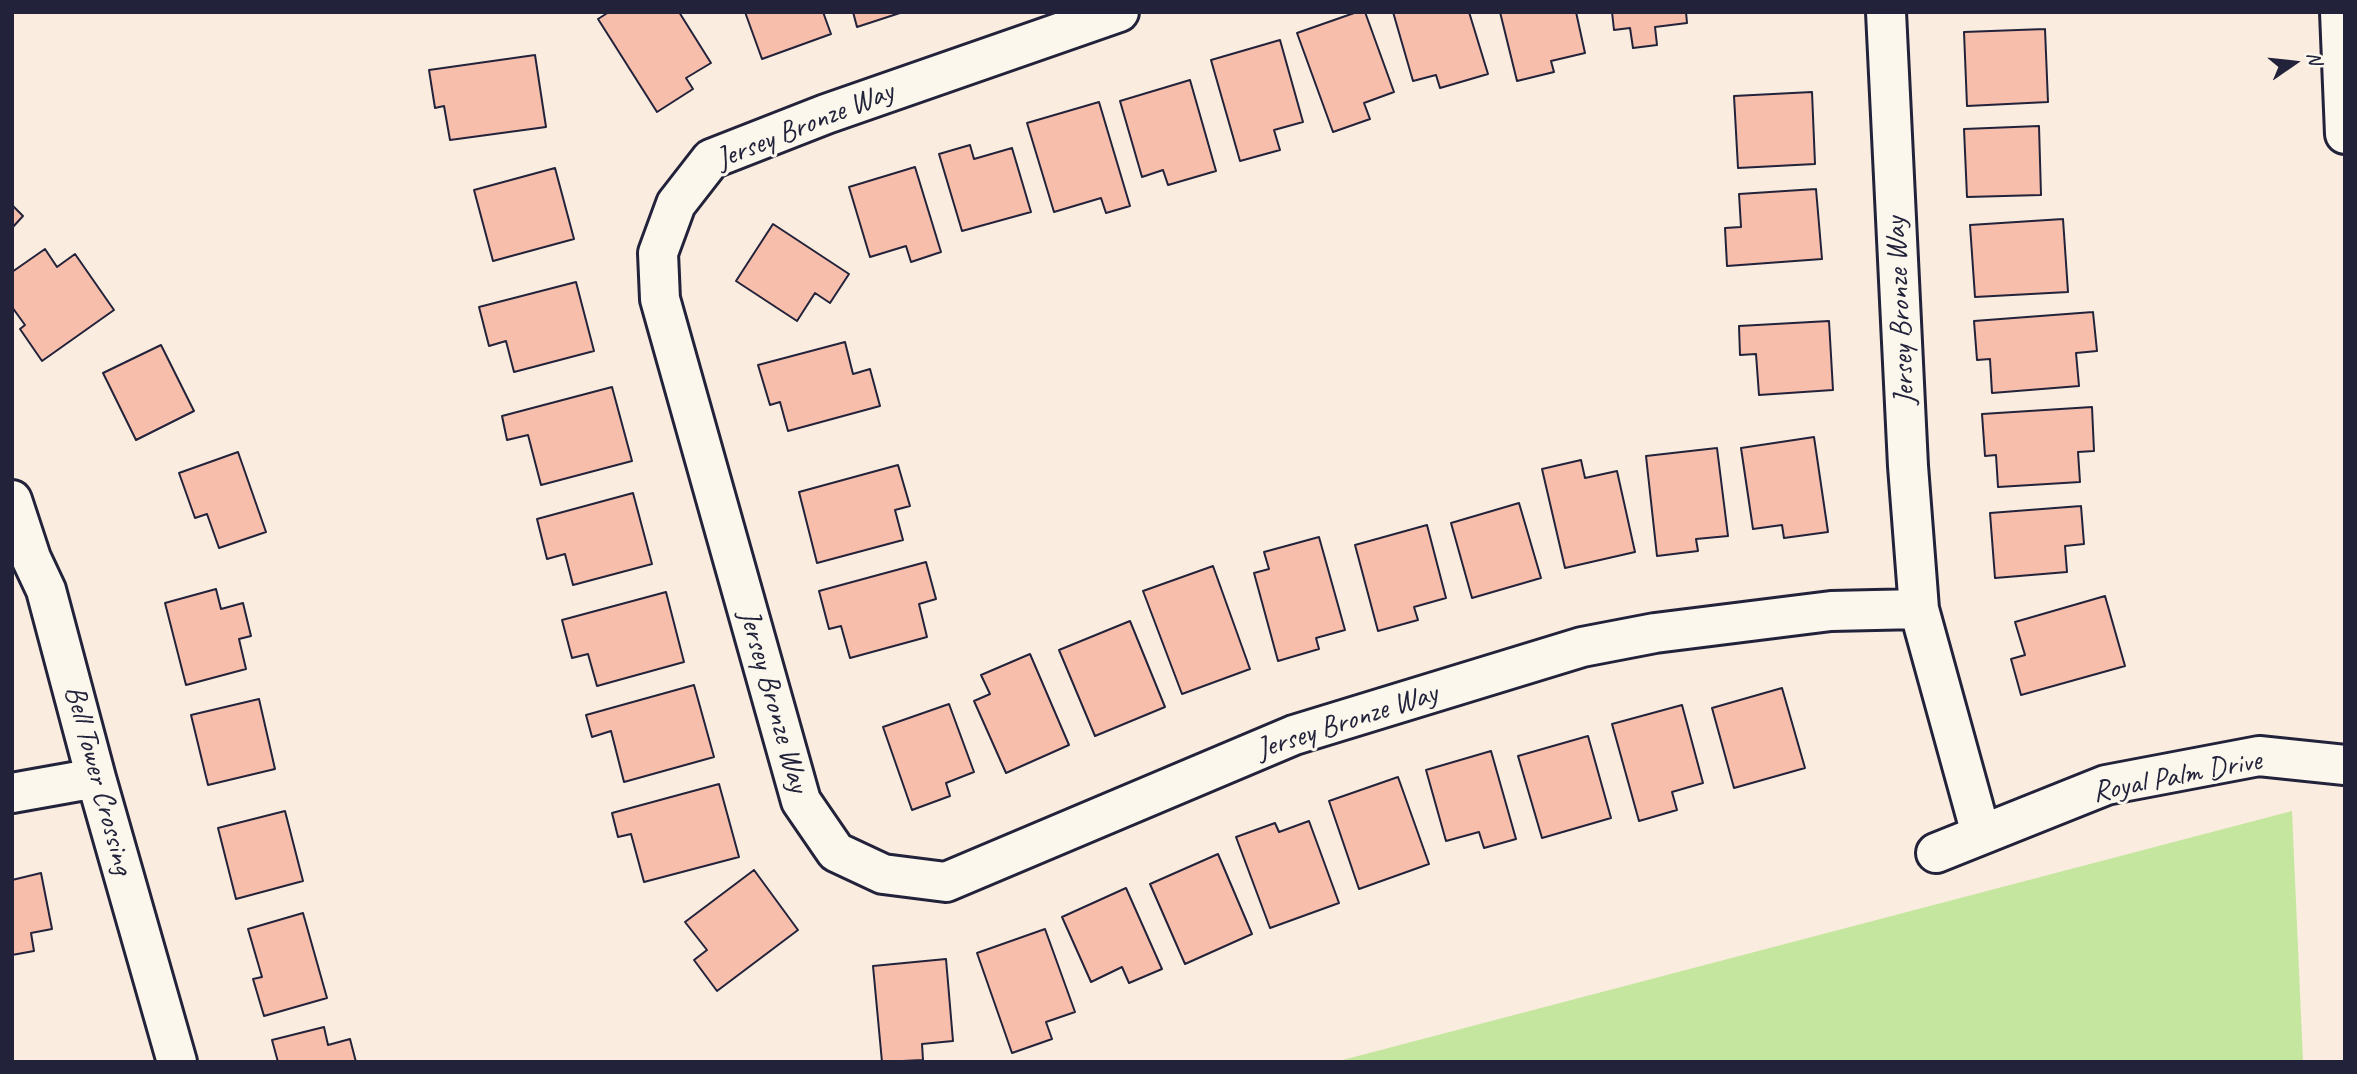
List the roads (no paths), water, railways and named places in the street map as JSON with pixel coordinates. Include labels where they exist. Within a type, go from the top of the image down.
[{"type":"street","name":"Jersey Bronze Way","points":[[1119,12],[826,114],[711,159],[676,204],[658,253],[660,299],[801,801],[836,852],[883,874],[946,882],[1294,735],[1582,647],[1655,632],[1831,611],[1919,609]]},
{"type":"street","name":"Jersey Bronze Way","points":[[1886,12],[1908,466],[1919,609],[1981,834]]},
{"type":"street","points":[[2340,12],[2345,134]]},
{"type":"street","name":"Bell Tower Crossing","points":[[12,500],[31,558],[46,590],[177,1062]]},
{"type":"street","name":"Royal Palm Drive","points":[[1936,853],[2119,782],[2259,756],[2345,765]]},
{"type":"street","points":[[12,793],[96,778]]}]
